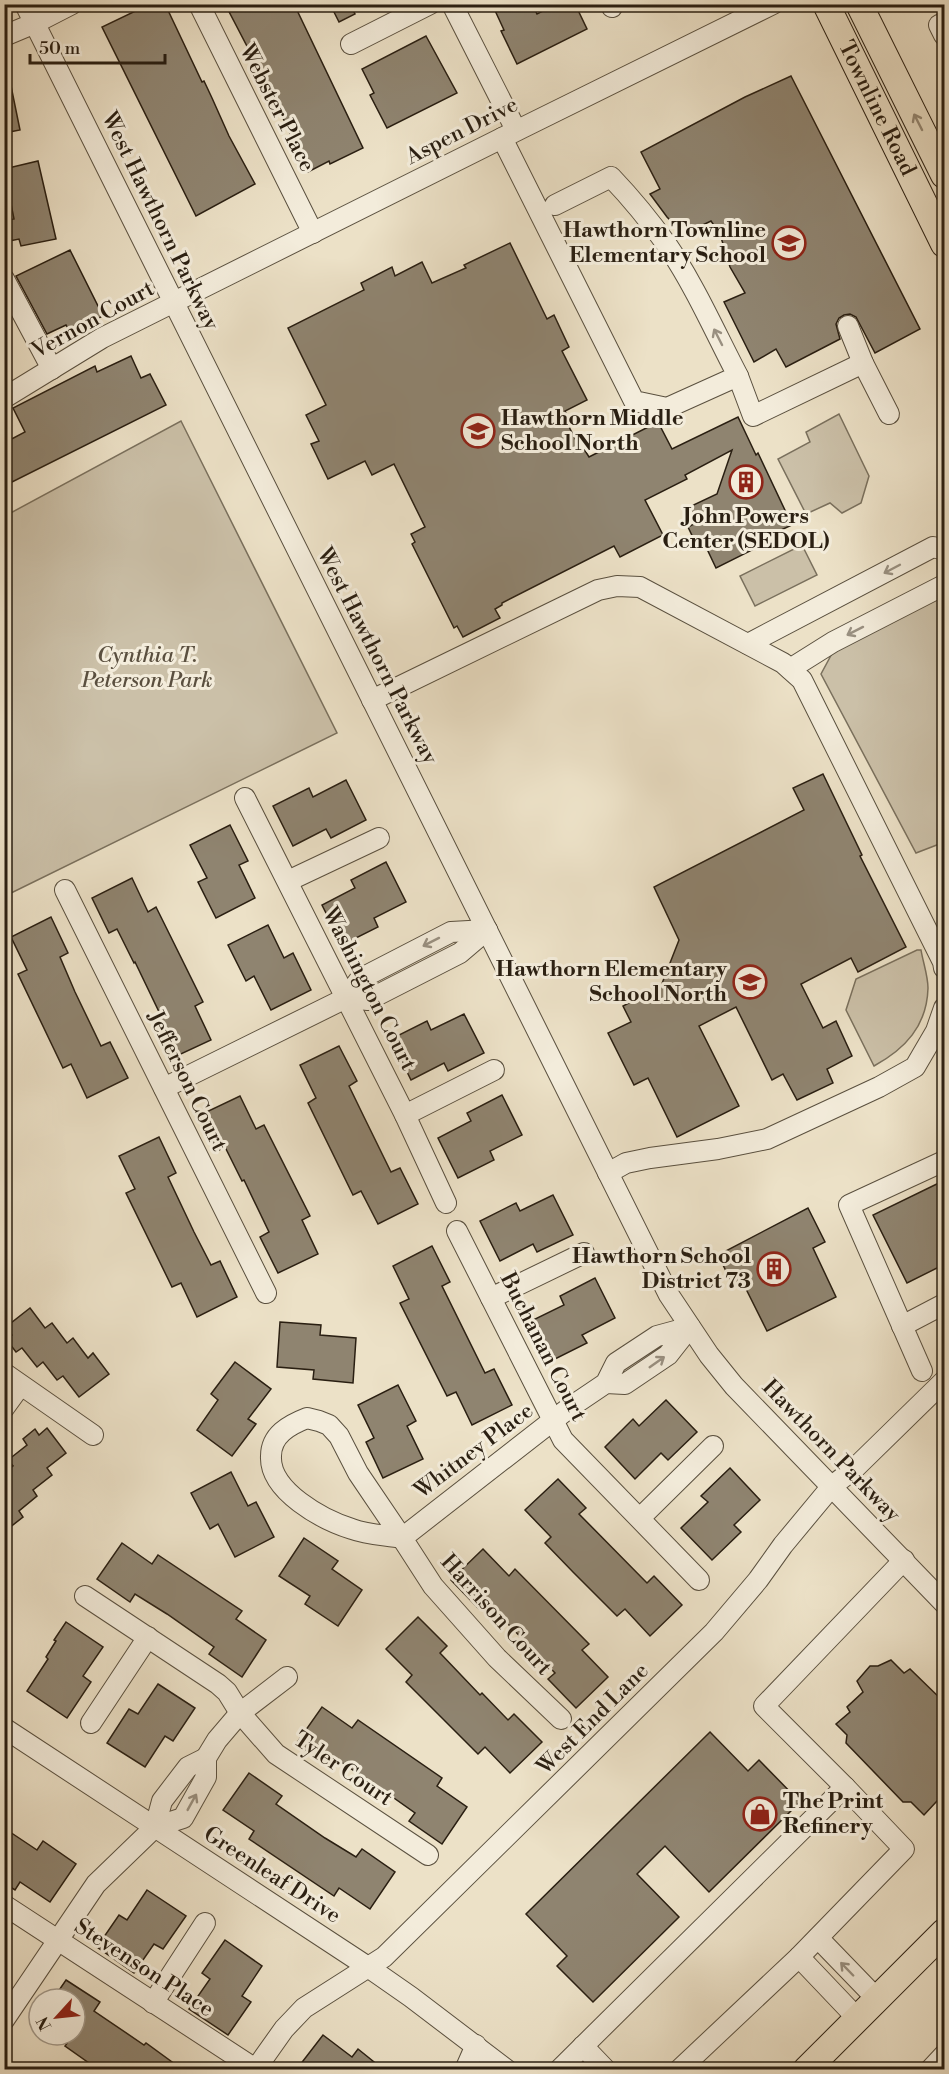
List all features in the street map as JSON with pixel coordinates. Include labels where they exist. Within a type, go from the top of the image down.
[{"type":"main road","name":"Townline Road","points":[[826,4],[945,244]]},
{"type":"main road","name":"Townline Road","points":[[859,4],[945,175]]},
{"type":"main road","points":[[806,2070],[945,1932]]},
{"type":"street","name":"West Hawthorn Parkway","points":[[25,4],[669,1295],[690,1327]]},
{"type":"street","points":[[4,36],[72,4]]},
{"type":"street","name":"Webster Place","points":[[198,4],[313,233]]},
{"type":"street","points":[[351,44],[430,4]]},
{"type":"street","points":[[452,4],[509,134],[634,401],[667,408],[738,376]]},
{"type":"street","name":"Aspen Drive","points":[[174,302],[773,4]]},
{"type":"street","points":[[945,22],[939,25],[945,35]]},
{"type":"street","points":[[555,205],[610,177],[636,204],[667,246],[698,297],[738,376],[753,416],[863,363]]},
{"type":"street","points":[[4,279],[52,369]]},
{"type":"street","name":"Vernon Court","points":[[4,398],[102,338],[174,302]]},
{"type":"street","points":[[848,326],[863,363],[889,414]]},
{"type":"street","points":[[748,644],[933,548],[945,550]]},
{"type":"street","points":[[790,669],[833,642],[945,585]]},
{"type":"street","points":[[372,700],[598,590],[616,586],[640,587],[783,663],[802,680],[945,968]]},
{"type":"street","name":"Washington Court","points":[[245,798],[405,1115],[446,1203]]},
{"type":"street","points":[[288,881],[379,838]]},
{"type":"street","name":"Jefferson Court","points":[[65,890],[266,1293]]},
{"type":"street","points":[[164,1088],[346,998],[368,1000],[460,953],[487,930]]},
{"type":"street","points":[[608,1173],[626,1163],[767,1139],[879,1088],[915,1067],[936,1031],[945,1008]]},
{"type":"street","points":[[405,1115],[494,1070]]},
{"type":"street","points":[[922,1371],[849,1205],[945,1161]]},
{"type":"street","name":"Buchanan Court","points":[[457,1232],[563,1440],[699,1580]]},
{"type":"street","points":[[491,1298],[584,1252]]},
{"type":"street","points":[[902,1326],[945,1304]]},
{"type":"street","name":"Whitney Place","points":[[402,1538],[606,1383],[625,1384],[668,1355],[690,1327]]},
{"type":"street","name":"Hawthorn Parkway","points":[[690,1327],[734,1386],[945,1602]]},
{"type":"street","points":[[4,1373],[93,1435]]},
{"type":"street","name":"West End Lane","points":[[256,2069],[284,2028],[304,2008],[384,1958],[714,1632],[832,1486],[855,1468],[945,1381]]},
{"type":"street","points":[[4,1408],[20,1386]]},
{"type":"street","name":"Harrison Court","points":[[402,1538],[354,1530],[318,1514],[298,1501],[276,1476],[270,1463],[271,1451],[276,1438],[294,1423],[307,1418],[320,1420],[329,1425],[339,1436],[358,1473],[440,1594],[497,1658],[561,1719]]},
{"type":"street","points":[[640,1518],[713,1446]]},
{"type":"street","points":[[679,2070],[818,1938],[904,1849],[764,1706],[904,1560]]},
{"type":"street","name":"Tyler Court","points":[[85,1596],[218,1684],[227,1692],[240,1713],[276,1754],[428,1855]]},
{"type":"street","points":[[91,1723],[147,1637]]},
{"type":"street","points":[[4,2020],[96,1884],[155,1827],[183,1818],[206,1777],[206,1758],[217,1740],[240,1713],[287,1677]]},
{"type":"street","name":"Greenleaf Drive","points":[[4,1728],[368,1967],[507,2070]]},
{"type":"street","points":[[559,2070],[845,1787]]},
{"type":"street","name":"Stevenson Place","points":[[4,1905],[256,2069]]},
{"type":"street","points":[[153,2003],[206,1923]]},
{"type":"street","points":[[818,1938],[877,1999]]},
{"type":"street","points":[[798,1957],[857,2018]]},
{"type":"street","points":[[465,2070],[476,2045]]},
{"type":"street","points":[[583,2046],[606,2070]]},
{"type":"street","points":[[930,2070],[945,2055]]},
{"type":"green space","points":[[839,414],[869,476],[861,503],[842,513],[830,503],[806,514],[778,459],[810,442],[806,432]]},
{"type":"green space","name":"Cynthia T. Peterson Park","points":[[181,421],[337,733],[5,896],[5,516]]},
{"type":"green space","points":[[802,545],[817,575],[755,606],[740,576]]},
{"type":"green space","points":[[944,591],[944,847],[942,843],[916,853],[821,674],[835,648]]},
{"type":"green space","points":[[921,950],[928,983],[924,1014],[919,1025],[904,1044],[874,1066],[846,1010],[856,979]]},
{"type":"building","points":[[150,4],[165,4],[255,184],[196,216],[102,27]]},
{"type":"building","points":[[225,4],[294,4],[363,148],[308,172],[251,49],[249,50]]},
{"type":"building","points":[[330,4],[350,4],[355,14],[339,22]]},
{"type":"building","points":[[492,4],[532,4],[537,14],[556,4],[575,4],[587,29],[517,64],[501,31],[504,30]]},
{"type":"building","points":[[426,36],[457,93],[387,128],[370,95],[374,93],[362,69]]},
{"type":"building","points":[[791,76],[920,329],[875,353],[856,317],[850,314],[844,315],[836,324],[840,339],[786,367],[776,349],[754,362],[724,302],[745,293],[730,267],[720,234],[711,221],[684,234],[667,217],[650,194],[660,189],[641,152],[745,97]]},
{"type":"building","points":[[11,86],[20,130],[4,133],[4,87]]},
{"type":"building","points":[[38,161],[56,239],[21,246],[19,239],[4,242],[4,221],[14,219],[4,169]]},
{"type":"building","name":"Hawthorn Middle School North","points":[[510,243],[547,319],[554,315],[569,347],[562,351],[587,400],[565,411],[568,417],[565,419],[581,450],[584,449],[589,457],[658,422],[672,449],[738,417],[792,525],[766,537],[768,542],[716,568],[706,547],[699,550],[688,527],[694,524],[687,508],[717,494],[732,450],[685,475],[687,479],[645,500],[663,535],[620,557],[614,546],[502,603],[495,609],[500,618],[463,637],[457,626],[454,628],[412,544],[415,542],[411,534],[425,527],[394,464],[372,475],[365,461],[328,479],[311,444],[319,441],[306,415],[326,405],[288,328],[364,290],[361,283],[392,267],[395,276],[422,262],[432,283],[466,268],[464,265]]},
{"type":"building","points":[[70,250],[103,316],[70,332],[66,325],[47,334],[16,276]]},
{"type":"building","points":[[131,356],[141,378],[150,374],[166,405],[4,486],[4,443],[25,432],[13,408],[95,366],[97,372]]},
{"type":"building","points":[[823,774],[862,855],[860,856],[906,947],[858,972],[851,958],[801,984],[823,1028],[836,1021],[852,1056],[827,1069],[833,1083],[797,1100],[783,1074],[772,1080],[736,1007],[699,1026],[739,1106],[677,1137],[648,1078],[634,1085],[608,1033],[631,1022],[623,1006],[661,986],[679,940],[654,887],[804,810],[793,788]]},
{"type":"building","points":[[346,780],[366,820],[331,838],[326,829],[293,846],[273,806],[309,788],[313,797]]},
{"type":"building","points":[[230,825],[248,861],[239,865],[255,898],[216,918],[198,882],[207,878],[190,845]]},
{"type":"building","points":[[386,862],[406,902],[374,918],[378,927],[342,945],[322,905],[355,888],[351,880]]},
{"type":"building","points":[[132,878],[148,912],[156,907],[203,1002],[195,1006],[211,1040],[170,1059],[153,1023],[162,1018],[135,962],[117,929],[109,933],[92,898]]},
{"type":"building","points":[[51,917],[68,953],[60,957],[75,992],[101,1046],[110,1042],[128,1078],[87,1098],[71,1064],[63,1068],[18,974],[27,970],[11,937]]},
{"type":"building","points":[[268,925],[284,958],[293,953],[311,990],[271,1010],[254,976],[246,981],[228,945]]},
{"type":"building","points":[[464,1014],[484,1053],[448,1071],[444,1063],[411,1080],[391,1039],[427,1021],[431,1030]]},
{"type":"building","points":[[339,1046],[357,1081],[349,1086],[391,1172],[400,1168],[418,1204],[378,1224],[361,1191],[353,1195],[308,1103],[316,1098],[300,1065]]},
{"type":"building","points":[[502,1095],[522,1135],[490,1151],[494,1160],[458,1178],[438,1138],[471,1121],[467,1113]]},
{"type":"building","points":[[240,1096],[256,1129],[264,1125],[310,1216],[302,1220],[318,1254],[278,1273],[260,1237],[269,1232],[244,1180],[242,1181],[225,1147],[217,1151],[200,1115]]},
{"type":"building","points":[[159,1137],[176,1173],[168,1177],[194,1232],[211,1265],[220,1261],[237,1297],[197,1317],[181,1283],[172,1287],[126,1193],[135,1189],[119,1156]]},
{"type":"building","points":[[945,1180],[945,1264],[907,1283],[873,1215]]},
{"type":"building","points":[[553,1195],[573,1235],[537,1252],[533,1244],[500,1261],[480,1221],[516,1203],[520,1211]]},
{"type":"building","name":"Hawthorn School District 73","points":[[808,1208],[825,1242],[813,1248],[836,1297],[767,1331],[743,1283],[734,1287],[718,1255]]},
{"type":"building","points":[[432,1246],[450,1282],[442,1286],[485,1373],[494,1369],[512,1405],[472,1425],[456,1392],[447,1396],[400,1303],[409,1299],[393,1266]]},
{"type":"building","points":[[595,1278],[615,1318],[582,1335],[587,1343],[551,1361],[531,1321],[564,1305],[560,1296]]},
{"type":"building","points":[[30,1308],[45,1328],[52,1323],[67,1343],[73,1338],[88,1358],[93,1353],[109,1374],[79,1397],[63,1376],[57,1380],[43,1362],[37,1367],[22,1348],[16,1352],[6,1339],[12,1335],[6,1327]]},
{"type":"building","points":[[280,1322],[321,1325],[320,1335],[356,1338],[353,1383],[313,1379],[314,1370],[277,1367]]},
{"type":"building","points":[[235,1362],[271,1389],[248,1419],[256,1424],[232,1456],[197,1430],[218,1400],[211,1394]]},
{"type":"building","points":[[398,1385],[416,1421],[407,1426],[423,1459],[383,1478],[366,1442],[374,1438],[358,1405]]},
{"type":"building","points":[[666,1400],[697,1432],[668,1460],[661,1453],[635,1479],[605,1447],[633,1419],[639,1426]]},
{"type":"building","points":[[47,1428],[66,1453],[47,1468],[52,1475],[33,1490],[37,1496],[19,1511],[23,1517],[4,1532],[4,1473],[13,1466],[8,1460],[27,1445],[23,1439],[35,1429],[39,1435]]},
{"type":"building","points":[[730,1468],[760,1500],[734,1525],[741,1532],[712,1560],[681,1528],[708,1502],[701,1496]]},
{"type":"building","points":[[231,1472],[248,1506],[256,1502],[274,1537],[235,1557],[218,1524],[210,1529],[191,1493]]},
{"type":"building","points":[[558,1479],[586,1508],[579,1514],[647,1583],[654,1576],[682,1605],[650,1636],[625,1609],[617,1616],[573,1572],[545,1543],[551,1537],[525,1510]]},
{"type":"building","points":[[304,1538],[338,1561],[332,1569],[362,1590],[338,1626],[305,1604],[310,1596],[279,1576]]},
{"type":"building","points":[[122,1543],[152,1564],[158,1555],[242,1611],[236,1619],[266,1640],[242,1677],[209,1654],[214,1647],[167,1614],[135,1594],[130,1602],[97,1579]]},
{"type":"building","points":[[483,1549],[509,1576],[515,1569],[589,1644],[582,1650],[608,1677],[576,1708],[548,1679],[555,1673],[512,1628],[486,1602],[479,1609],[451,1580]]},
{"type":"building","points":[[418,1617],[447,1646],[440,1653],[480,1695],[482,1693],[508,1720],[514,1714],[542,1742],[510,1773],[485,1747],[478,1754],[406,1682],[412,1675],[386,1649]]},
{"type":"building","points":[[66,1622],[103,1647],[83,1676],[91,1682],[67,1718],[27,1691],[48,1659],[46,1657],[56,1641],[54,1640]]},
{"type":"building","points":[[891,1660],[904,1673],[910,1669],[945,1703],[945,1807],[937,1801],[924,1815],[911,1802],[903,1802],[846,1743],[847,1735],[836,1724],[850,1712],[847,1707],[863,1692],[857,1681],[870,1666],[878,1666]]},
{"type":"building","points":[[158,1684],[195,1708],[173,1741],[165,1736],[145,1767],[107,1743],[129,1709],[138,1714]]},
{"type":"building","points":[[322,1707],[352,1728],[358,1720],[442,1778],[437,1786],[467,1807],[442,1844],[409,1821],[415,1813],[384,1791],[335,1758],[330,1766],[296,1744]]},
{"type":"building","points":[[710,1732],[748,1771],[759,1760],[800,1802],[709,1892],[665,1846],[637,1874],[679,1917],[593,2002],[557,1966],[567,1956],[526,1914]]},
{"type":"building","points":[[249,1773],[282,1796],[276,1804],[325,1838],[356,1857],[362,1849],[395,1872],[370,1909],[339,1888],[334,1896],[249,1839],[254,1831],[223,1810]]},
{"type":"building","points":[[4,1828],[37,1850],[43,1841],[76,1864],[50,1902],[20,1882],[15,1890],[4,1883]]},
{"type":"building","points":[[147,1890],[186,1916],[163,1949],[154,1944],[134,1973],[97,1947],[119,1915],[127,1920]]},
{"type":"building","points":[[225,1940],[262,1966],[242,1996],[251,2002],[228,2035],[189,2009],[210,1979],[202,1973]]},
{"type":"building","points":[[66,1980],[77,1987],[61,1987]]},
{"type":"building","points":[[87,1994],[100,2002],[94,2011],[144,2045],[146,2043],[183,2070],[99,2070],[66,2047],[87,2047]]},
{"type":"building","points":[[323,2035],[352,2057],[358,2049],[384,2070],[296,2070]]},
{"type":"place","name":"Hawthorn Townline Elementary School","points":[[789,243]]},
{"type":"place","name":"Hawthorn Middle School North","points":[[478,431]]},
{"type":"place","name":"John Powers Center (SEDOL)","points":[[746,482]]},
{"type":"place","name":"Hawthorn Elementary School North","points":[[750,982]]},
{"type":"place","name":"Hawthorn School District 73","points":[[774,1269]]},
{"type":"place","name":"The Print Refinery","points":[[760,1814]]}]
